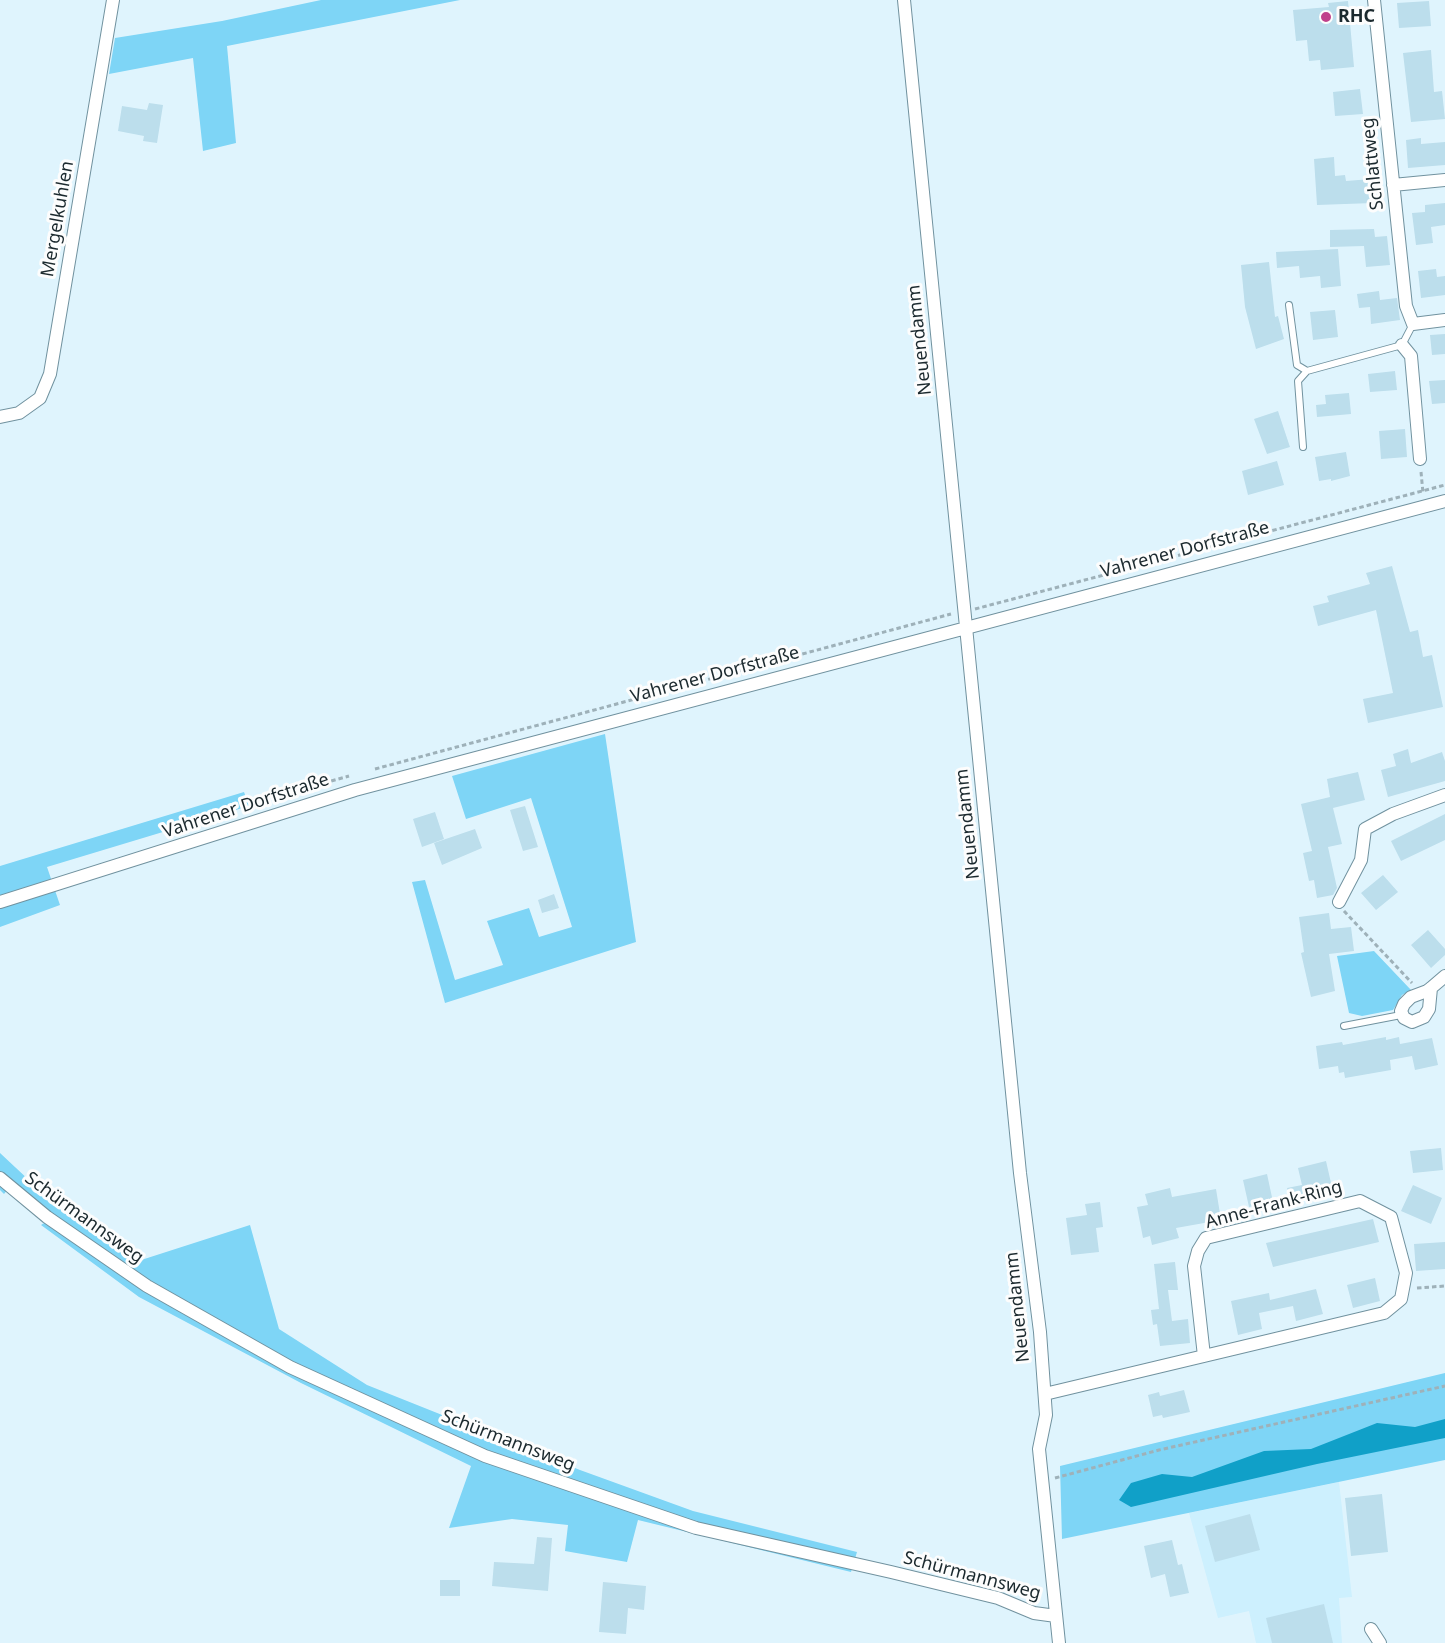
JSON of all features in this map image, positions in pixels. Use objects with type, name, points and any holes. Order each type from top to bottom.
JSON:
[{"type":"street","name":"Mergelkuhlen","points":[[0,417],[19,413],[40,398],[50,374],[113,0]]},
{"type":"street","name":"Neuendamm","points":[[904,0],[1020,1173],[1045,1393],[1046,1415],[1039,1449],[1059,1643]]},
{"type":"street","name":"Schlattweg","points":[[1374,0],[1406,306],[1413,324]]},
{"type":"street","points":[[1394,185],[1445,180]]},
{"type":"street","points":[[1413,324],[1445,320]]},
{"type":"street","points":[[1402,345],[1411,356],[1420,459]]},
{"type":"street","name":"Vahrener Dorfstraße","points":[[0,902],[355,790],[966,626],[1445,501]]},
{"type":"street","points":[[1339,902],[1361,860],[1365,829],[1393,814],[1445,795]]},
{"type":"street","points":[[1426,991],[1429,1009],[1424,1017],[1412,1022],[1401,1015],[1404,1004],[1411,997],[1426,991],[1445,976]]},
{"type":"street","name":"Schürmannsweg","points":[[0,1178],[48,1218],[147,1286],[290,1366],[485,1455],[696,1528],[998,1598],[1034,1613],[1056,1616]]},
{"type":"street","name":"Anne-Frank-Ring","points":[[1204,1356],[1194,1266],[1198,1251],[1206,1238],[1360,1201],[1391,1217],[1406,1273],[1403,1288]]},
{"type":"street","points":[[1045,1393],[1384,1313],[1401,1299],[1403,1288]]},
{"type":"street","points":[[1371,1629],[1380,1643]]},
{"type":"lane","points":[[1289,305],[1297,364],[1307,371]]},
{"type":"lane","points":[[1303,447],[1298,381],[1307,371],[1402,345],[1413,324]]},
{"type":"lane","points":[[1344,1026],[1401,1015]]},
{"type":"path","points":[[1420,459],[1425,506]]},
{"type":"path","points":[[965,612],[1445,485]]},
{"type":"path","points":[[1339,902],[1344,911],[1426,991]]},
{"type":"path","points":[[1403,1288],[1445,1286]]},
{"type":"path","points":[[1042,1480],[1083,1472],[1159,1450],[1445,1386]]},
{"type":"shaded area","points":[[321,0],[460,0],[227,46],[236,143],[203,151],[193,58],[109,74],[115,38],[222,21]]},
{"type":"shaded area","points":[[605,734],[636,942],[445,1003],[412,882],[425,880],[455,980],[503,965],[487,921],[529,908],[539,937],[572,927],[531,798],[466,819],[452,776]]},
{"type":"shaded area","points":[[244,792],[249,806],[47,867],[60,905],[0,927],[0,866]]},
{"type":"shaded area","points":[[1374,951],[1411,990],[1402,995],[1393,1010],[1362,1016],[1349,1013],[1337,956]]},
{"type":"shaded area","points":[[0,1153],[62,1211],[135,1262],[250,1225],[279,1329],[367,1385],[580,1470],[693,1511],[857,1552],[851,1572],[638,1520],[627,1562],[565,1551],[568,1525],[512,1519],[449,1528],[471,1466],[301,1383],[139,1297],[41,1225],[52,1218],[13,1183],[4,1194],[0,1190]]},
{"type":"shaded area","points":[[1445,1373],[1445,1460],[1062,1539],[1060,1466]]},
{"type":"shaded area","points":[[1445,1419],[1445,1438],[1317,1464],[1131,1507],[1119,1500],[1131,1483],[1162,1474],[1192,1477],[1264,1451],[1311,1449],[1377,1423],[1415,1427]]},
{"type":"shaded area","points":[[1339,1482],[1352,1597],[1339,1598],[1342,1643],[1256,1643],[1249,1611],[1218,1618],[1189,1513]]},
{"type":"building","points":[[1348,1],[1354,67],[1321,70],[1320,60],[1309,61],[1307,40],[1296,41],[1293,10],[1329,7],[1328,3]]},
{"type":"building","points":[[1429,1],[1431,26],[1399,28],[1397,3]]},
{"type":"building","points":[[1431,50],[1434,92],[1442,91],[1445,119],[1411,122],[1403,53]]},
{"type":"building","points":[[1360,89],[1363,114],[1335,116],[1333,92]]},
{"type":"building","points":[[149,103],[163,105],[157,143],[143,141],[144,136],[118,131],[122,106],[147,110]]},
{"type":"building","points":[[1421,138],[1421,144],[1445,142],[1445,165],[1408,168],[1406,140]]},
{"type":"building","points":[[1334,157],[1335,176],[1345,175],[1346,181],[1371,179],[1373,203],[1317,205],[1314,159]]},
{"type":"building","points":[[1445,203],[1445,225],[1431,227],[1433,243],[1416,245],[1412,213],[1425,212],[1425,205]]},
{"type":"building","points":[[1374,229],[1375,237],[1387,236],[1390,265],[1366,267],[1364,246],[1330,247],[1330,230]]},
{"type":"building","points":[[1338,249],[1341,286],[1321,288],[1320,276],[1300,278],[1299,266],[1277,268],[1276,252]]},
{"type":"building","points":[[1269,262],[1275,317],[1278,316],[1284,339],[1256,349],[1245,307],[1241,265]]},
{"type":"building","points":[[1436,269],[1437,277],[1445,276],[1445,295],[1421,298],[1418,271]]},
{"type":"building","points":[[1379,291],[1380,300],[1397,298],[1400,320],[1371,324],[1370,307],[1359,308],[1357,294]]},
{"type":"building","points":[[1335,310],[1338,337],[1313,340],[1310,312]]},
{"type":"building","points":[[1445,334],[1445,354],[1432,355],[1430,335]]},
{"type":"building","points":[[1395,371],[1397,390],[1370,392],[1368,374]]},
{"type":"building","points":[[1445,380],[1445,403],[1432,404],[1429,381]]},
{"type":"building","points":[[1349,393],[1351,414],[1317,417],[1316,405],[1326,404],[1325,395]]},
{"type":"building","points":[[1278,411],[1290,447],[1267,454],[1254,419]]},
{"type":"building","points":[[1405,429],[1407,457],[1381,459],[1379,431]]},
{"type":"building","points":[[1346,452],[1350,476],[1331,481],[1331,479],[1319,481],[1315,457]]},
{"type":"building","points":[[1277,461],[1284,485],[1248,495],[1242,471]]},
{"type":"building","points":[[1392,566],[1410,632],[1418,630],[1423,657],[1432,655],[1443,707],[1368,723],[1363,699],[1393,693],[1376,610],[1318,626],[1313,606],[1329,602],[1327,596],[1370,584],[1366,573]]},
{"type":"building","points":[[1408,749],[1411,763],[1442,752],[1445,761],[1445,781],[1388,797],[1381,770],[1396,766],[1393,754]]},
{"type":"building","points":[[1358,772],[1365,800],[1333,808],[1342,844],[1328,847],[1337,888],[1333,895],[1317,898],[1314,880],[1309,881],[1303,853],[1312,851],[1301,804],[1330,797],[1327,779]]},
{"type":"building","points":[[525,806],[538,847],[523,851],[510,810]]},
{"type":"building","points":[[435,812],[444,839],[422,847],[413,819]]},
{"type":"building","points":[[1445,814],[1445,840],[1401,861],[1391,841]]},
{"type":"building","points":[[475,829],[482,848],[442,865],[434,843]]},
{"type":"building","points":[[1383,875],[1398,892],[1376,910],[1361,893]]},
{"type":"building","points":[[554,894],[559,908],[542,913],[538,900]]},
{"type":"building","points":[[1329,913],[1331,929],[1351,927],[1354,951],[1329,954],[1335,991],[1311,997],[1301,953],[1304,952],[1299,917]]},
{"type":"building","points":[[1428,930],[1445,949],[1445,955],[1431,968],[1411,945]]},
{"type":"building","points":[[1386,1037],[1386,1040],[1399,1037],[1400,1044],[1432,1038],[1438,1065],[1415,1070],[1412,1056],[1390,1060],[1391,1070],[1345,1078],[1344,1072],[1339,1073],[1338,1066],[1319,1069],[1316,1046],[1342,1042],[1343,1045]]},
{"type":"building","points":[[1441,1148],[1443,1170],[1413,1173],[1410,1151]]},
{"type":"building","points":[[1326,1161],[1334,1196],[1306,1203],[1305,1198],[1290,1201],[1287,1188],[1302,1185],[1298,1168]]},
{"type":"building","points":[[1267,1174],[1273,1202],[1249,1207],[1243,1180]]},
{"type":"building","points":[[1413,1185],[1442,1198],[1431,1224],[1401,1211]]},
{"type":"building","points":[[1170,1188],[1172,1197],[1216,1189],[1221,1220],[1176,1228],[1179,1238],[1152,1245],[1150,1236],[1143,1238],[1137,1207],[1148,1205],[1145,1194]]},
{"type":"building","points":[[1100,1202],[1103,1227],[1096,1228],[1099,1252],[1071,1255],[1066,1218],[1087,1215],[1085,1204]]},
{"type":"building","points":[[1373,1219],[1379,1242],[1273,1267],[1266,1243]]},
{"type":"building","points":[[1445,1242],[1445,1269],[1416,1271],[1414,1244]]},
{"type":"building","points":[[1175,1262],[1178,1290],[1168,1290],[1172,1321],[1188,1319],[1190,1343],[1160,1346],[1157,1324],[1153,1325],[1151,1310],[1159,1309],[1154,1264]]},
{"type":"building","points":[[1375,1278],[1380,1301],[1353,1308],[1347,1285]]},
{"type":"building","points":[[1316,1289],[1323,1314],[1296,1321],[1293,1306],[1259,1313],[1262,1329],[1238,1335],[1231,1301],[1269,1293],[1270,1300]]},
{"type":"building","points":[[1184,1390],[1190,1412],[1163,1418],[1162,1415],[1153,1417],[1148,1395],[1159,1392],[1160,1396]]},
{"type":"building","points":[[1382,1494],[1388,1552],[1351,1556],[1345,1498]]},
{"type":"building","points":[[1250,1514],[1260,1550],[1215,1562],[1205,1526]]},
{"type":"building","points":[[537,1537],[552,1538],[548,1591],[492,1586],[494,1562],[534,1564]]},
{"type":"building","points":[[1172,1540],[1178,1565],[1182,1564],[1189,1593],[1170,1597],[1165,1574],[1151,1578],[1144,1546]]},
{"type":"building","points":[[440,1580],[460,1580],[460,1596],[440,1596]]},
{"type":"building","points":[[603,1582],[646,1586],[644,1610],[628,1608],[626,1634],[599,1632]]},
{"type":"building","points":[[1324,1604],[1333,1643],[1272,1643],[1266,1618]]},
{"type":"place","name":"RHC","points":[[1326,17]]}]
